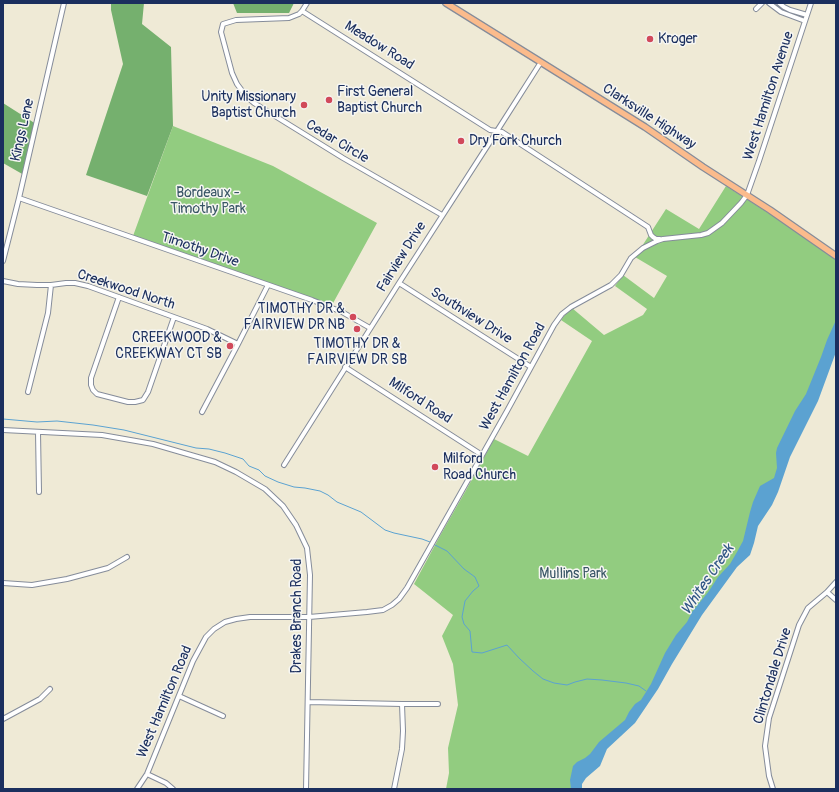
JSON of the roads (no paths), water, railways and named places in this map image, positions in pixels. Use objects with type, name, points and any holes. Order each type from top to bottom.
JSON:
[{"type":"main road","name":"Clarksville Highway","points":[[446,3],[642,125],[836,256]]},
{"type":"street","name":"Kings Lane","points":[[3,261],[64,3]]},
{"type":"street","points":[[302,11],[307,3]]},
{"type":"street","points":[[756,9],[762,3]]},
{"type":"street","points":[[769,3],[781,12],[805,21]]},
{"type":"street","points":[[778,3],[789,9],[807,15]]},
{"type":"street","name":"West Hamilton Avenue","points":[[747,195],[768,137],[811,3]]},
{"type":"street","points":[[787,15],[789,9]]},
{"type":"street","name":"Meadow Road","points":[[302,11],[490,130],[502,132],[648,227],[651,235],[656,239],[663,239]]},
{"type":"street","name":"Cedar Circle","points":[[302,11],[289,18],[236,20],[223,24],[221,32],[232,73],[237,84],[246,96],[254,103],[343,158],[442,215]]},
{"type":"street","name":"Fairview Drive","points":[[284,465],[345,367],[541,62]]},
{"type":"street","name":"West Hamilton Road","points":[[137,789],[147,774],[193,661],[206,637],[214,629],[225,622],[236,618],[309,617],[368,612],[383,610],[396,602],[404,592],[554,325],[562,314],[571,307],[611,285],[620,275],[631,258],[643,248],[663,239],[708,233],[722,223],[747,195]]},
{"type":"street","name":"Timothy Drive","points":[[19,198],[312,300],[342,312],[370,328]]},
{"type":"street","name":"Creekwood North","points":[[3,280],[18,284],[37,286],[66,283],[75,283],[88,286],[207,329],[238,344]]},
{"type":"street","name":"Southview Drive","points":[[399,283],[531,367]]},
{"type":"street","points":[[28,392],[48,313],[51,285]]},
{"type":"street","points":[[202,412],[268,285]]},
{"type":"street","points":[[119,297],[91,378],[91,385],[97,394],[128,402],[142,400],[148,392],[174,317]]},
{"type":"street","name":"Milford Road","points":[[345,367],[482,455]]},
{"type":"street","name":"Drakes Branch Road","points":[[3,430],[102,435],[153,444],[215,462],[236,472],[265,489],[283,506],[296,525],[307,548],[310,576],[306,789]]},
{"type":"street","points":[[38,432],[39,492]]},
{"type":"street","points":[[3,583],[32,585],[67,579],[108,568],[127,557]]},
{"type":"street","name":"Clintondale Drive","points":[[773,789],[769,776],[765,746],[769,718],[800,625],[808,608],[827,592],[836,582]]},
{"type":"street","points":[[827,592],[836,600]]},
{"type":"street","points":[[3,719],[40,699],[50,688]]},
{"type":"street","points":[[179,696],[223,716]]},
{"type":"street","points":[[308,702],[438,704]]},
{"type":"street","points":[[394,789],[402,749],[402,704]]},
{"type":"street","points":[[147,774],[166,783],[173,789]]},
{"type":"water","points":[[836,320],[836,352],[818,401],[790,457],[778,492],[772,505],[758,526],[750,555],[737,567],[702,615],[658,689],[635,723],[607,749],[600,766],[586,778],[582,784],[582,789],[571,789],[570,780],[573,766],[590,754],[599,742],[625,720],[635,704],[641,700],[651,684],[665,653],[676,635],[687,622],[692,612],[718,577],[730,564],[737,552],[743,541],[753,502],[760,486],[774,478],[777,468],[777,448],[795,411],[806,394]]},
{"type":"waterway","points":[[3,419],[37,422],[57,421],[93,425],[124,430],[196,448],[209,449],[225,453],[243,459],[249,466],[259,470],[265,476],[278,482],[294,487],[320,491],[337,502],[361,512],[385,530],[430,542]]},
{"type":"waterway","points":[[433,544],[447,551],[464,569],[475,577],[479,586],[465,601],[462,617],[464,624],[470,631],[472,652],[482,653],[507,645],[533,671],[543,679],[554,683],[567,685],[587,679],[602,680],[639,686],[646,691]]},
{"type":"place","name":"Kroger","points":[[650,39]]},
{"type":"place","name":"First General Baptist Church","points":[[329,100]]},
{"type":"place","name":"Unity Missionary Baptist Church","points":[[304,105]]},
{"type":"place","name":"Dry Fork Church","points":[[461,141]]},
{"type":"place","name":"TIMOTHY DR & FAIRVIEW DR NB","points":[[353,317]]},
{"type":"place","name":"TIMOTHY DR & FAIRVIEW DR SB","points":[[357,329]]},
{"type":"place","name":"CREEKWOOD & CREEKWAY CT SB","points":[[230,346]]},
{"type":"place","name":"Milford Road Church","points":[[435,467]]},
{"type":"park label","name":"Bordeaux - Timothy Park","points":[[208,202]]},
{"type":"park label","name":"Mullins Park","points":[[573,574]]},
{"type":"water label","name":"Whites Creek","points":[[708,580]]}]
